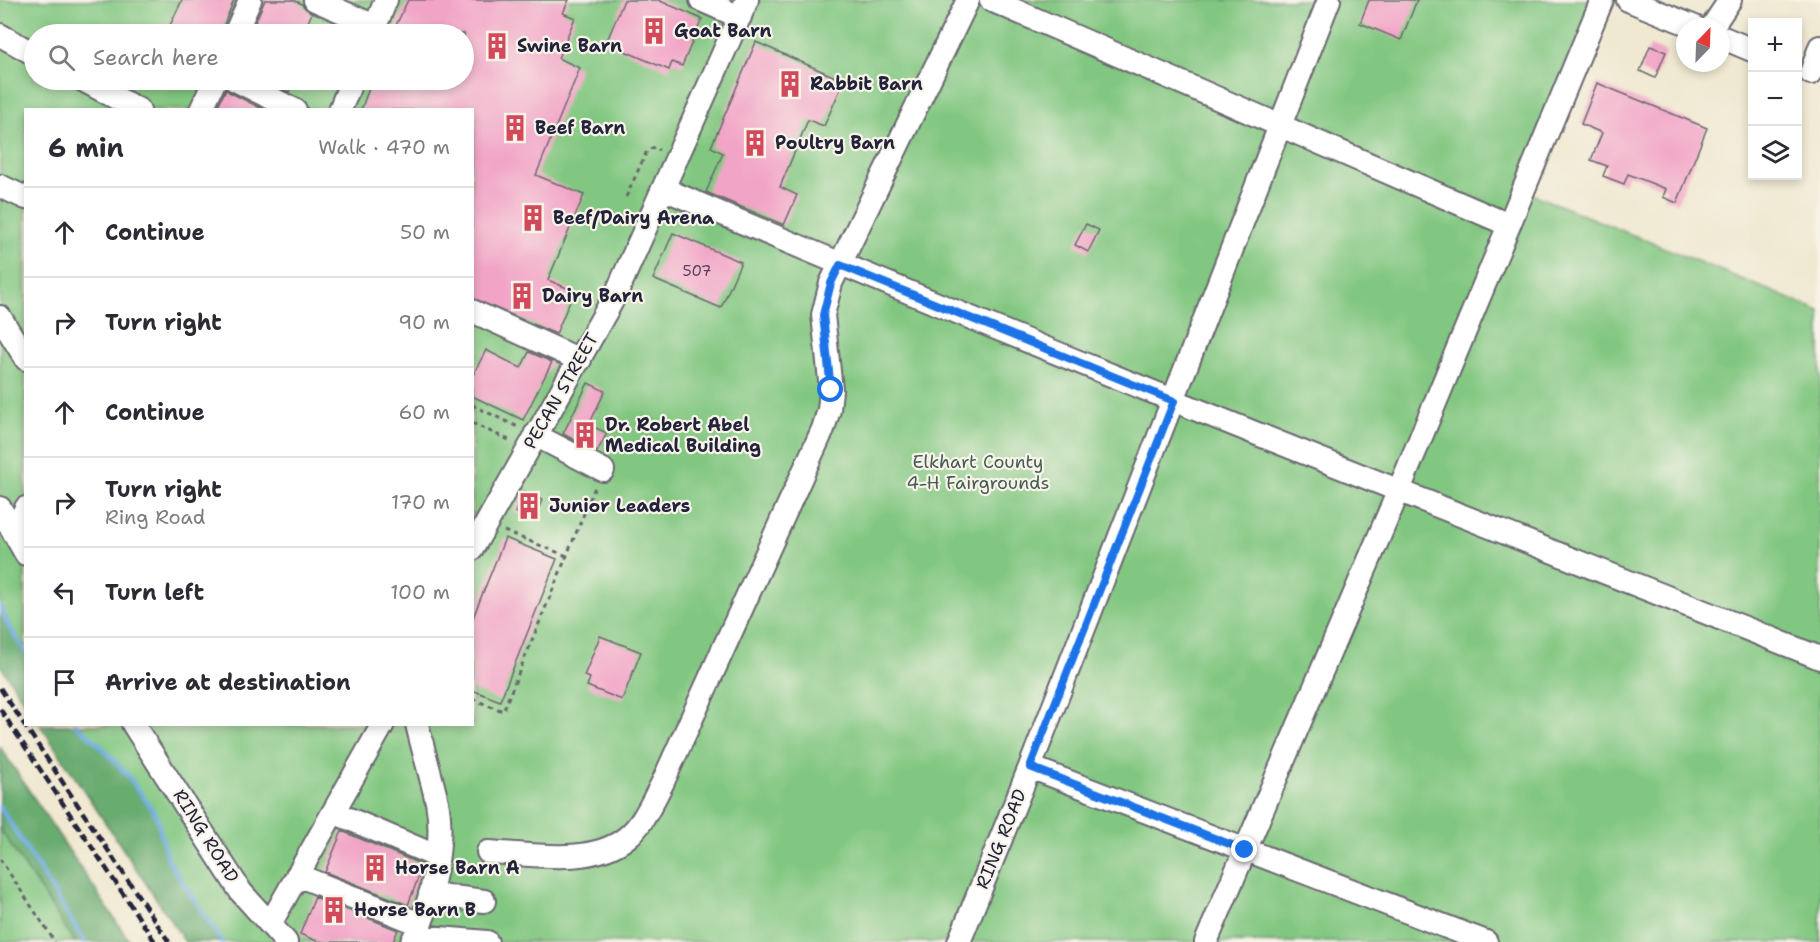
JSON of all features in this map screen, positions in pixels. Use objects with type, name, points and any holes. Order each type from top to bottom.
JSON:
[{"type":"street","points":[[239,24],[250,0]]},
{"type":"street","points":[[315,0],[361,24]]},
{"type":"street","points":[[376,24],[386,0]]},
{"type":"street","points":[[700,0],[743,8]]},
{"type":"street","points":[[488,852],[585,855],[608,850],[628,837],[649,809],[823,429],[829,410],[831,390],[823,315],[831,283],[968,0]]},
{"type":"street","points":[[991,0],[1509,225]]},
{"type":"street","name":"RING ROAD","points":[[958,942],[1030,767],[1329,0]]},
{"type":"street","points":[[1206,942],[1399,490],[1602,0]]},
{"type":"street","points":[[1628,0],[1676,19]]},
{"type":"street","points":[[1718,18],[1730,0]]},
{"type":"street","name":"PECAN STREET","points":[[474,546],[617,292],[743,8]]},
{"type":"street","points":[[0,35],[24,48]]},
{"type":"street","points":[[1730,41],[1748,48]]},
{"type":"street","points":[[1809,73],[1820,47]]},
{"type":"street","points":[[102,90],[135,108]]},
{"type":"street","points":[[202,108],[210,90]]},
{"type":"street","points":[[255,90],[291,108]]},
{"type":"street","points":[[341,108],[348,90]]},
{"type":"street","points":[[0,186],[24,197]]},
{"type":"street","points":[[663,189],[840,265],[1174,401],[1820,658]]},
{"type":"street","points":[[474,312],[580,360]]},
{"type":"street","points":[[0,317],[24,356]]},
{"type":"street","points":[[536,435],[600,475]]},
{"type":"street","points":[[0,508],[24,550]]},
{"type":"street","points":[[14,533],[24,512]]},
{"type":"street","name":"RING ROAD","points":[[134,726],[241,892],[286,942]]},
{"type":"street","points":[[270,924],[382,726]]},
{"type":"street","points":[[416,934],[430,894],[439,837],[436,801],[417,726]]},
{"type":"street","points":[[1030,767],[1486,942]]},
{"type":"street","points":[[333,812],[436,856]]},
{"type":"street","points":[[297,875],[416,934],[487,942]]},
{"type":"street","points":[[430,894],[484,901]]},
{"type":"path","points":[[626,197],[650,148],[654,147],[677,158]]},
{"type":"path","points":[[474,406],[536,435]]},
{"type":"path","points":[[474,700],[503,711],[600,475]]},
{"type":"path","points":[[487,523],[567,556]]},
{"type":"path","points":[[0,859],[55,942]]},
{"type":"green space","name":"Elkhart County 4-H Fairgrounds","points":[[0,0],[1599,0],[1522,190],[1820,311],[1820,942],[222,942],[168,860],[156,815],[128,776],[98,744],[76,726],[474,726],[474,108],[24,108],[24,651],[9,627],[0,606]]},
{"type":"green space","points":[[0,606],[9,627],[24,651],[24,701],[0,665]]},
{"type":"green space","points":[[41,726],[76,726],[98,743],[128,776],[156,815],[168,860],[222,942],[185,942]]},
{"type":"green space","points":[[0,747],[130,942],[75,942],[0,829]]},
{"type":"green space","points":[[0,829],[75,942],[0,942]]},
{"type":"building","points":[[182,0],[234,0],[224,24],[171,24]]},
{"type":"building","points":[[265,0],[294,0],[312,13],[307,24],[254,24]]},
{"type":"building","points":[[408,0],[569,0],[563,13],[575,18],[558,58],[580,68],[536,175],[584,195],[548,280],[574,291],[556,334],[474,299],[474,108],[362,108],[368,90],[474,90],[474,24],[397,24]]},
{"type":"building","name":"Goat Barn","points":[[624,0],[658,0],[702,19],[682,66],[672,62],[669,70],[606,43]]},
{"type":"building","points":[[1369,0],[1417,0],[1401,40],[1360,23]]},
{"type":"building","points":[[756,42],[844,81],[824,126],[808,120],[780,187],[797,195],[784,225],[706,192],[723,153],[711,147]]},
{"type":"building","points":[[1650,46],[1666,52],[1655,78],[1640,71]]},
{"type":"building","points":[[1597,83],[1707,128],[1677,203],[1663,197],[1666,189],[1628,174],[1624,184],[1603,176],[1607,166],[1591,160],[1602,133],[1581,124]]},
{"type":"building","points":[[227,90],[260,108],[217,108]]},
{"type":"building","points":[[1086,224],[1099,230],[1088,252],[1075,245]]},
{"type":"building","points":[[673,233],[741,262],[721,308],[653,279]]},
{"type":"building","points":[[486,350],[521,368],[529,352],[552,362],[523,420],[474,397],[474,373]]},
{"type":"building","points":[[588,383],[605,391],[589,425],[607,433],[597,452],[563,434]]},
{"type":"building","name":"Junior Leaders","points":[[524,492],[542,500],[534,520],[515,512]]},
{"type":"building","points":[[505,538],[557,559],[500,701],[474,691],[474,615]]},
{"type":"building","points":[[600,636],[641,652],[622,700],[587,686],[590,678],[584,676]]},
{"type":"building","name":"Horse Barn A","points":[[342,831],[423,865],[408,905],[325,872]]},
{"type":"building","name":"Horse Barn B","points":[[315,897],[398,930],[393,942],[319,942],[300,934]]},
{"type":"waterway","points":[[0,606],[9,627],[24,650]]},
{"type":"waterway","points":[[77,726],[98,743],[128,776],[156,815],[168,860],[222,942]]},
{"type":"waterway","points":[[0,807],[85,942]]},
{"type":"railway","points":[[0,688],[24,724]]},
{"type":"railway","points":[[0,709],[155,942]]},
{"type":"railway","points":[[25,726],[169,942]]},
{"type":"place","name":"Goat Barn","points":[[654,31]]},
{"type":"place","name":"Swine Barn","points":[[497,46]]},
{"type":"place","name":"Rabbit Barn","points":[[790,84]]},
{"type":"place","name":"Beef Barn","points":[[515,128]]},
{"type":"place","name":"Poultry Barn","points":[[755,143]]},
{"type":"place","name":"Beef/Dairy Arena","points":[[533,218]]},
{"type":"place","name":"Dairy Barn","points":[[522,296]]},
{"type":"place","name":"Dr. Robert Abel Medical Building","points":[[585,435]]},
{"type":"place","name":"Junior Leaders","points":[[529,506]]},
{"type":"place","name":"Horse Barn A","points":[[375,868]]},
{"type":"place","name":"Horse Barn B","points":[[334,910]]},
{"type":"route","points":[[831,390],[823,315],[831,283],[840,265],[1174,401],[1030,767],[1245,850]]}]
